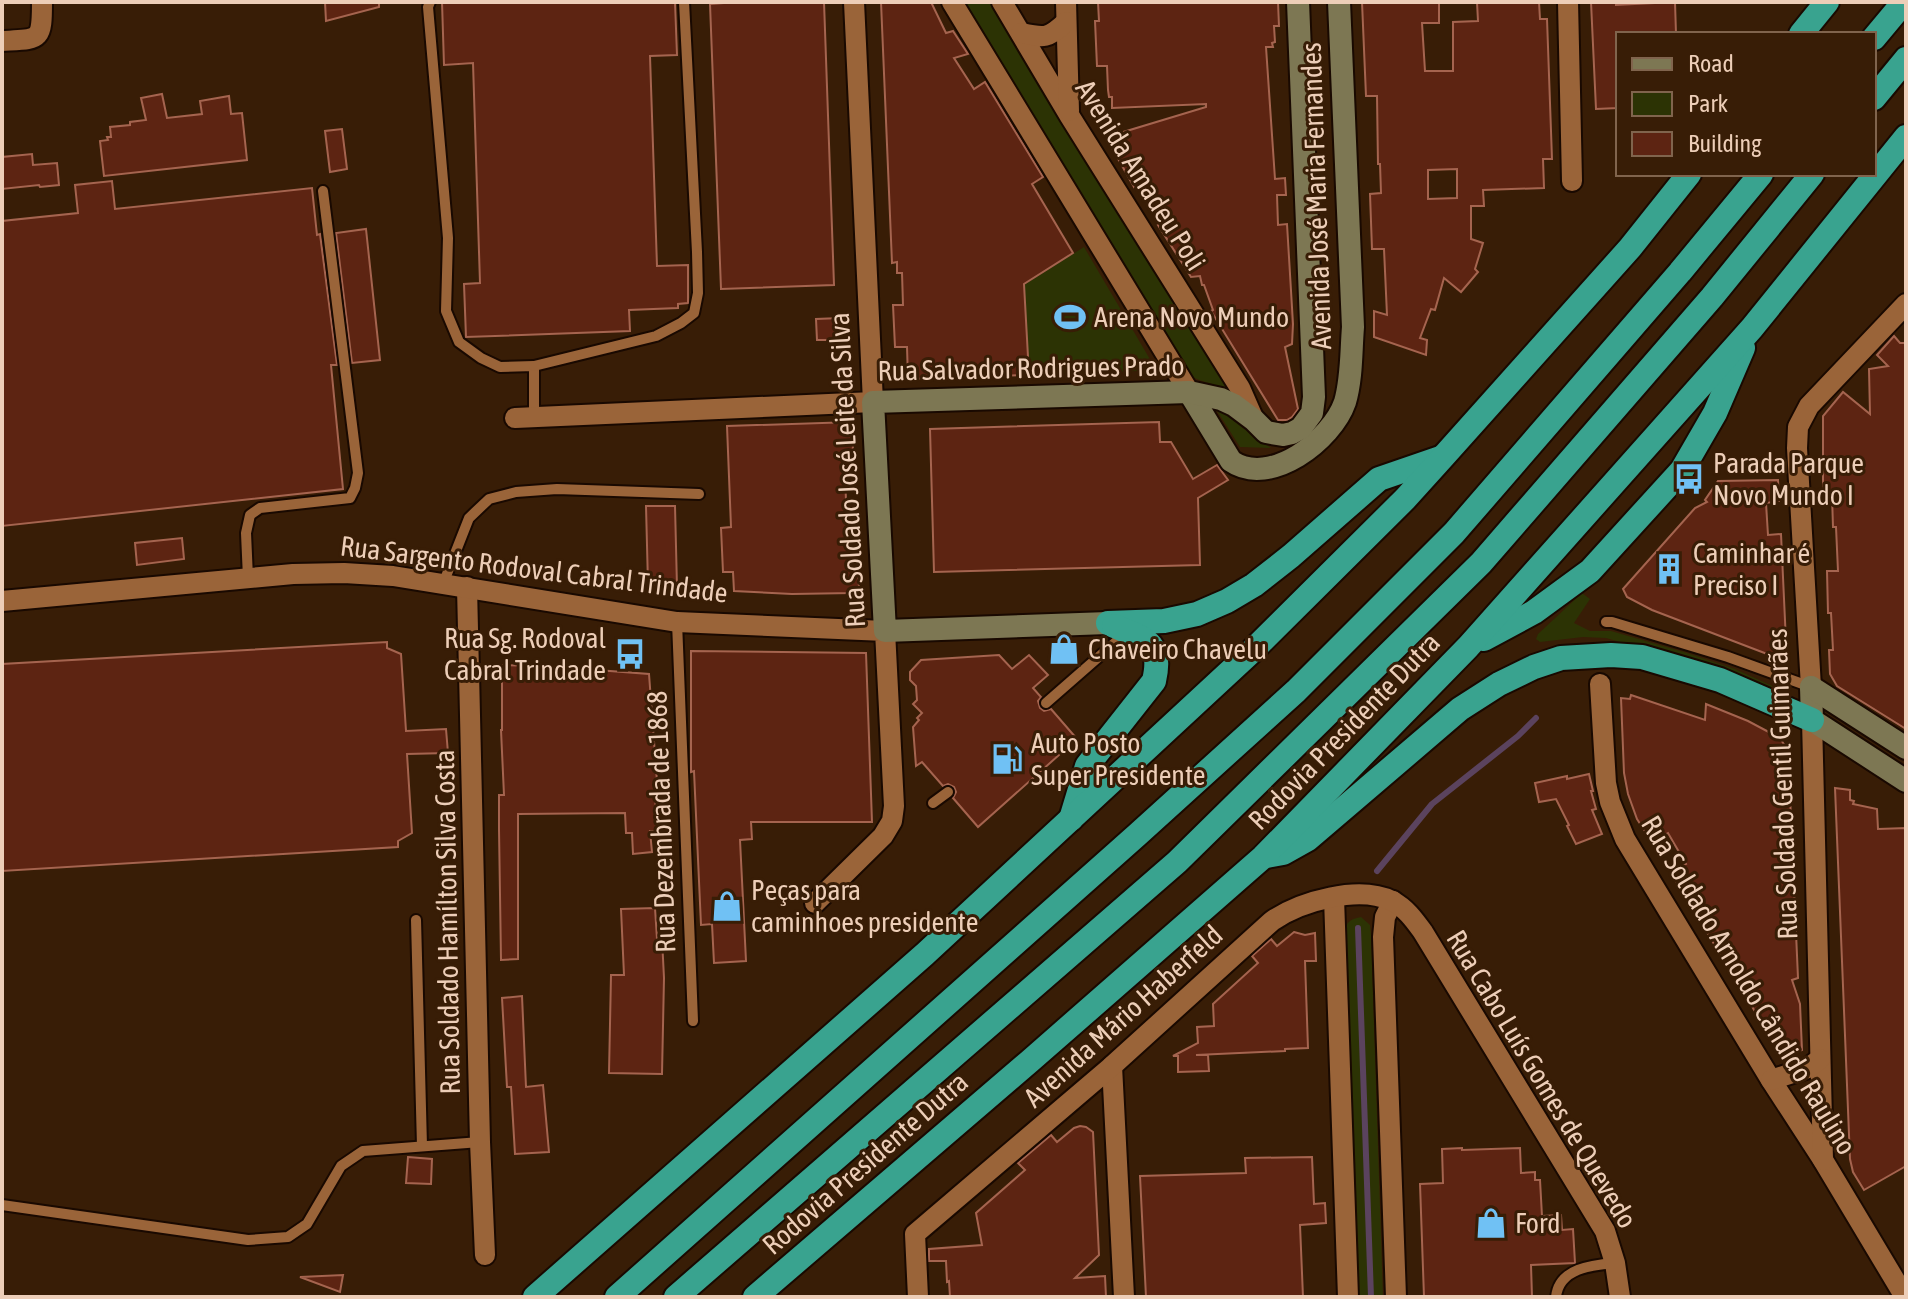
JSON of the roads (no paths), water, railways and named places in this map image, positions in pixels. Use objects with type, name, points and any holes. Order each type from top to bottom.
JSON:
[{"type":"highway","points":[[1803,32],[1827,2]]},
{"type":"highway","points":[[1876,36],[1904,2]]},
{"type":"highway","points":[[1876,96],[1906,59]]},
{"type":"highway","name":"Rodovia Presidente Dutra","points":[[1876,174],[1906,137]]},
{"type":"highway","points":[[535,1297],[925,954],[1251,652],[1405,499],[1630,248],[1687,176]]},
{"type":"highway","points":[[617,1297],[1296,691],[1454,533],[1759,176]]},
{"type":"highway","name":"Rodovia Presidente Dutra","points":[[676,1297],[1177,862],[1470,574],[1712,297],[1810,176]]},
{"type":"highway","name":"Rodovia Presidente Dutra","points":[[755,1297],[1263,857],[1468,647],[1752,328],[1875,176]]},
{"type":"highway","points":[[1468,647],[1534,612],[1590,571],[1682,470],[1715,413],[1752,328]]},
{"type":"highway","points":[[1117,627],[1197,614],[1227,601],[1254,585],[1291,556],[1379,479],[1443,457]]},
{"type":"highway","points":[[1070,820],[1087,766],[1154,681],[1158,664],[1154,650],[1143,638],[1117,627]]},
{"type":"highway","points":[[1263,857],[1283,853],[1308,839],[1460,709],[1511,678],[1561,658],[1642,657],[1720,680],[1812,720]]},
{"type":"main road","name":"Avenida José Maria Fernandes","points":[[1254,420],[1266,432],[1292,433],[1301,428],[1312,413],[1314,397],[1298,2]]},
{"type":"main road","name":"Avenida José Maria Fernandes","points":[[1189,392],[1231,461],[1250,470],[1266,470],[1289,461],[1316,443],[1343,406],[1353,327],[1339,2]]},
{"type":"main road","points":[[1313,359],[1351,358]]},
{"type":"main road","name":"Rua Salvador Rodrigues Prado","points":[[873,402],[1189,392],[1221,399],[1254,420]]},
{"type":"main road","name":"Rua Soldado José Leite da Silva","points":[[873,402],[885,631]]},
{"type":"main road","name":"Rua Sargento Rodoval Cabral Trindade","points":[[885,631],[1117,627]]},
{"type":"main road","points":[[1811,687],[1906,748]]},
{"type":"main road","name":"Rua Soldado Gentil Guimarães","points":[[1811,687],[1812,720]]},
{"type":"main road","points":[[1812,720],[1906,781]]},
{"type":"street","points":[[2,41],[37,36],[42,26],[42,2]]},
{"type":"street","name":"Rua Soldado José Leite da Silva","points":[[854,2],[873,402]]},
{"type":"street","points":[[952,2],[1189,392]]},
{"type":"street","name":"Avenida Amadeu Poli","points":[[1002,2],[1240,388],[1254,420]]},
{"type":"street","points":[[1568,2],[1572,181]]},
{"type":"street","points":[[1021,33],[1047,37],[1066,12]]},
{"type":"street","points":[[1066,12],[1069,115]]},
{"type":"street","name":"Rua Soldado Gentil Guimarães","points":[[1811,687],[1798,427],[1809,406],[1906,304]]},
{"type":"street","name":"Rua Salvador Rodrigues Prado","points":[[524,417],[873,402]]},
{"type":"street","name":"Rua Sargento Rodoval Cabral Trindade","points":[[2,601],[293,574],[344,573],[393,576],[677,622],[885,631]]},
{"type":"street","name":"Rua Soldado Hamílton Silva Costa","points":[[467,587],[485,1255]]},
{"type":"street","name":"Rua Soldado José Leite da Silva","points":[[815,903],[883,836],[892,821],[894,806],[885,631]]},
{"type":"street","name":"Rua Soldado Arnoldo Cândido Raulino","points":[[1600,684],[1606,783],[1625,839],[1905,1297]]},
{"type":"street","name":"Rua Soldado Gentil Guimarães","points":[[1812,720],[1823,1160]]},
{"type":"street","name":"Avenida Mário Haberfeld","points":[[918,1297],[915,1234],[1112,1066],[1272,921],[1300,906],[1352,895],[1371,894],[1393,901]]},
{"type":"street","points":[[1334,898],[1348,1297]]},
{"type":"street","points":[[1393,901],[1385,917],[1383,937],[1396,1297]]},
{"type":"street","name":"Rua Cabo Luís Gomes de Quevedo","points":[[1393,901],[1423,932],[1591,1206],[1605,1231],[1615,1263],[1620,1297]]},
{"type":"street","points":[[1771,1080],[1808,1068],[1820,1059]]},
{"type":"street","points":[[1112,1066],[1124,1297]]},
{"type":"lane","points":[[430,2],[448,238],[446,311],[459,342],[500,367],[534,366],[656,336],[694,313],[698,293],[697,252],[684,2]]},
{"type":"lane","points":[[248,578],[246,533],[250,515],[260,508],[350,498],[358,473],[323,191]]},
{"type":"lane","points":[[524,417],[534,366]]},
{"type":"lane","points":[[443,584],[469,518],[489,499],[516,492],[557,489],[699,494]]},
{"type":"lane","name":"Rua Dezembrada de 1868","points":[[677,622],[693,1021]]},
{"type":"lane","points":[[1606,622],[1728,657],[1811,687]]},
{"type":"lane","points":[[1046,703],[1117,627]]},
{"type":"lane","points":[[933,803],[948,792]]},
{"type":"lane","points":[[416,920],[422,1146]]},
{"type":"lane","points":[[2,1205],[248,1240],[288,1237],[307,1224],[341,1166],[363,1151],[480,1142]]},
{"type":"lane","points":[[1556,1297],[1561,1281],[1571,1273],[1591,1265],[1615,1263]]},
{"type":"waterway","points":[[1377,871],[1432,804],[1518,736],[1536,718]]},
{"type":"waterway","points":[[1358,928],[1371,1297]]},
{"type":"place","name":"Arena Novo Mundo","points":[[1070,317]]},
{"type":"place","name":"Parada Parque Novo Mundo I","points":[[1689,479]]},
{"type":"place","name":"Caminhar é Preciso I","points":[[1669,569]]},
{"type":"place","name":"Chaveiro Chavelu","points":[[1064,649]]},
{"type":"place","name":"Rua Sg. Rodoval Cabral Trindade","points":[[630,654]]},
{"type":"place","name":"Auto Posto Super Presidente","points":[[1007,759]]},
{"type":"place","name":"Peças para caminhoes presidente","points":[[727,906]]},
{"type":"place","name":"Ford","points":[[1491,1223]]}]
